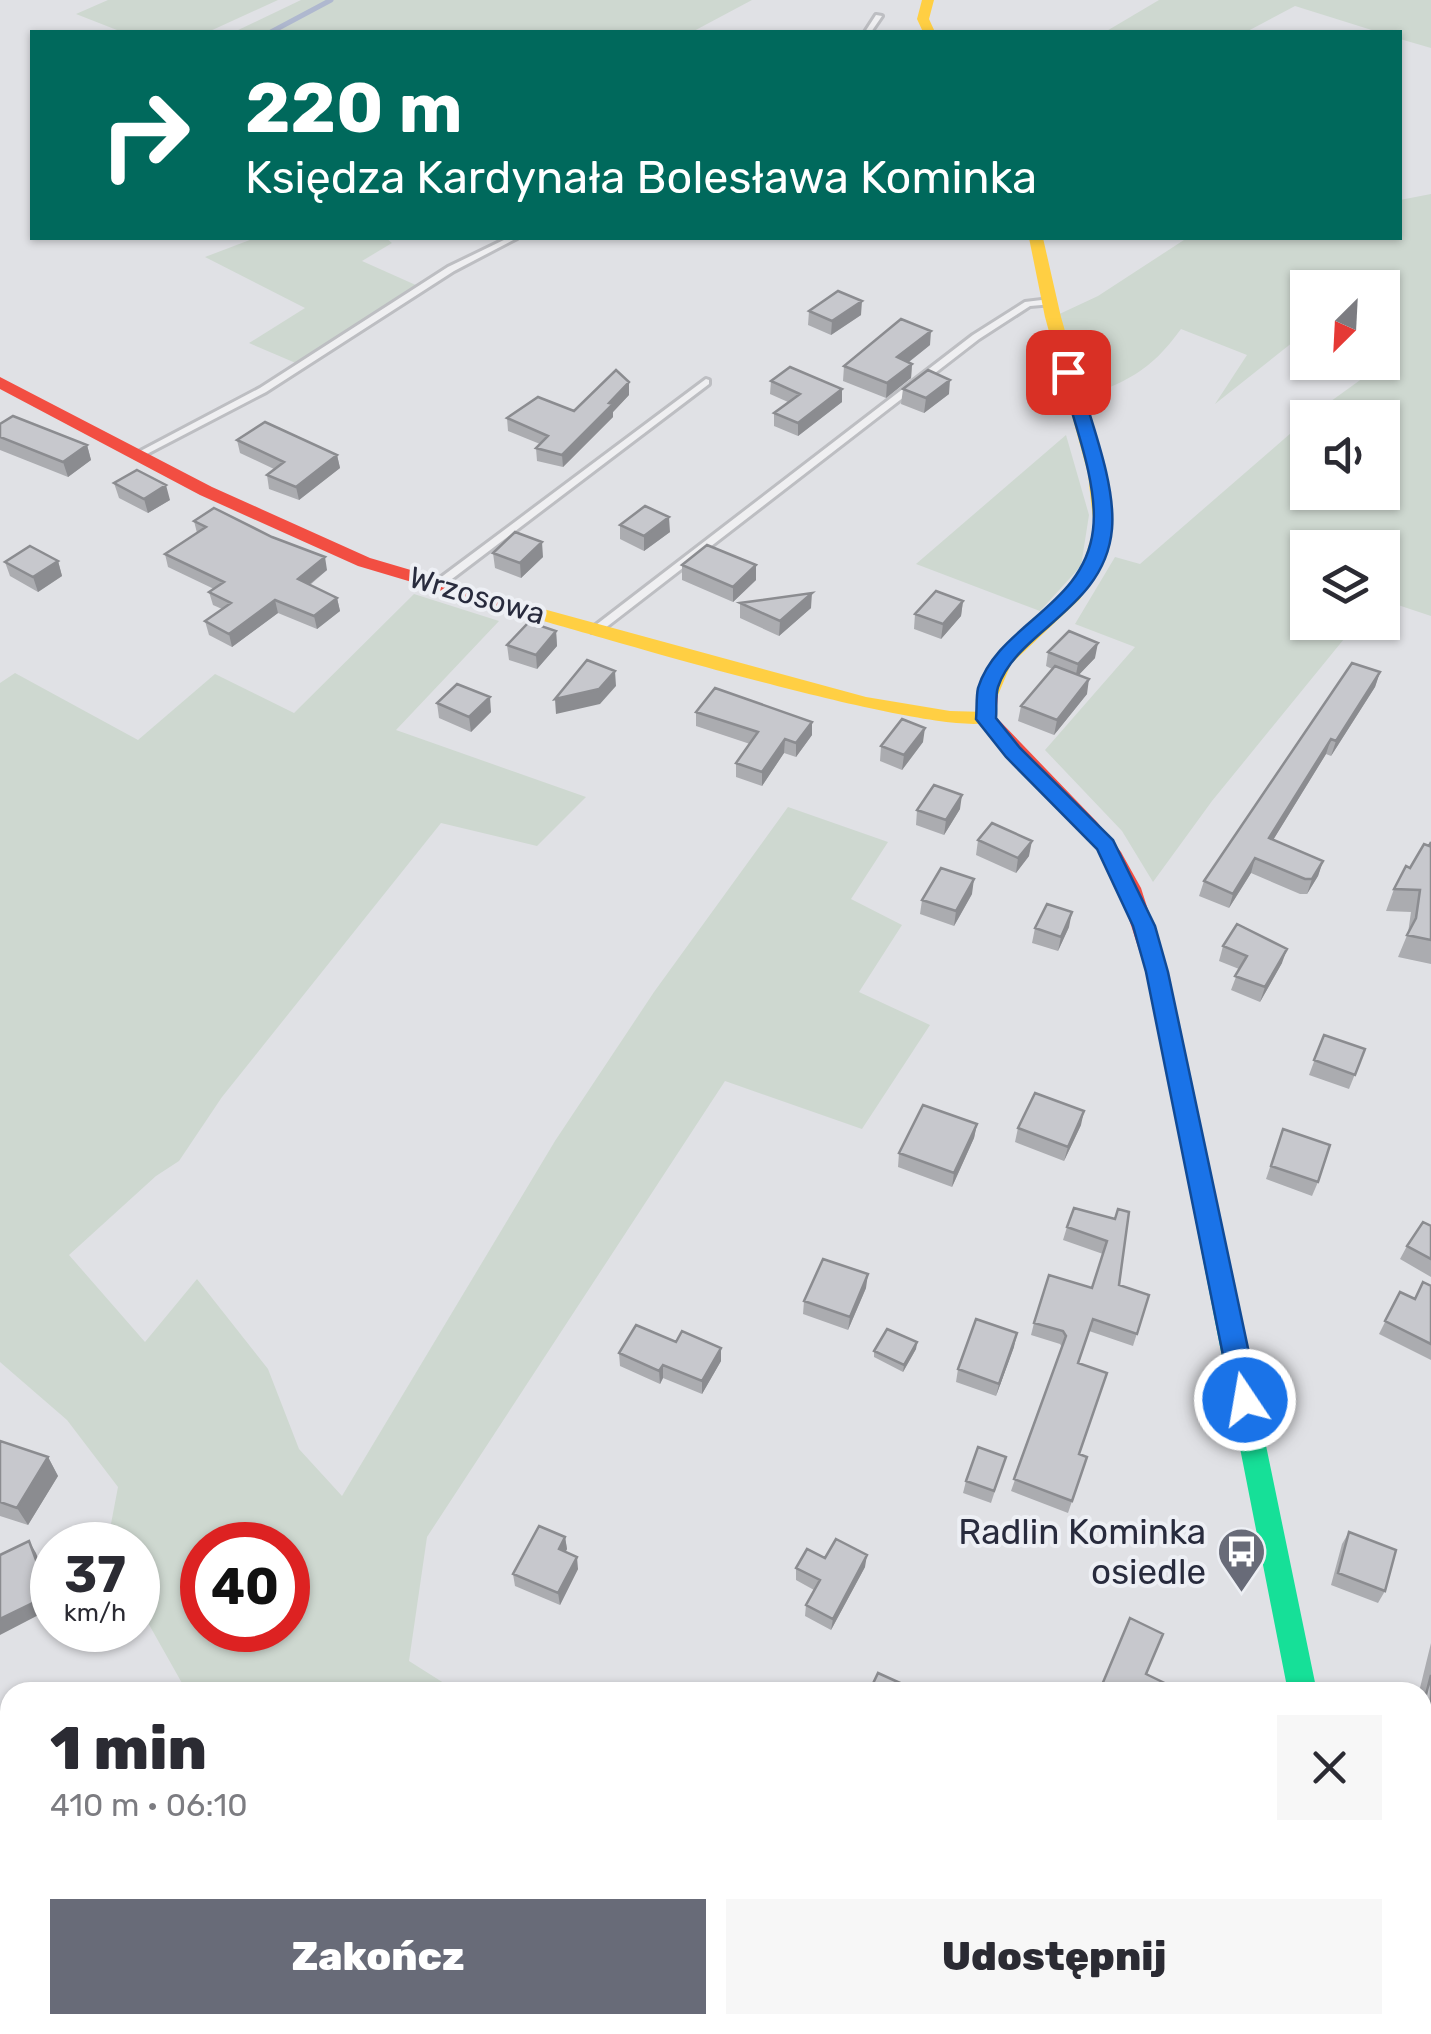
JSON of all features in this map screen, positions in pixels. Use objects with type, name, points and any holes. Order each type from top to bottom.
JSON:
[{"type":"street","points":[[928,0],[923,20],[928,30]]},
{"type":"street","points":[[1036,240],[1096,474],[1103,528],[1092,564],[1074,594],[1002,661],[988,688],[986,719],[1013,752],[1106,845],[1144,926],[1157,972],[1301,1682]]},
{"type":"street","name":"Wrzosowa","points":[[0,382],[206,491],[364,562],[436,586],[866,703],[950,718],[986,719]]},
{"type":"lane","points":[[869,30],[878,16]]},
{"type":"lane","points":[[138,455],[263,390],[450,268],[508,240]]},
{"type":"lane","points":[[596,630],[976,336],[1028,304],[1050,302]]},
{"type":"lane","points":[[436,586],[706,382]]},
{"type":"shaded area","points":[[108,0],[278,0],[212,30],[117,30],[76,14]]},
{"type":"shaded area","points":[[301,0],[752,0],[696,30],[238,30]]},
{"type":"shaded area","points":[[1159,0],[1431,0],[1431,48],[1402,40],[1402,30],[1372,30],[1295,6],[1250,30],[1108,30]]},
{"type":"shaded area","points":[[1431,194],[1431,616],[1400,606],[1400,530],[1290,530],[1290,640],[1343,640],[1212,801],[1153,882],[1122,831],[1045,750],[1135,647],[1075,624],[1115,557],[1140,564],[1290,434],[1290,510],[1400,510],[1400,400],[1333,400],[1360,380],[1400,380],[1400,270],[1290,270],[1290,344],[1215,404],[1247,355],[1181,329],[1147,366],[1109,388],[1076,400],[1053,317],[1098,296],[1184,240],[1402,240],[1402,200]]},
{"type":"shaded area","points":[[250,240],[388,240],[392,243],[362,261],[418,286],[298,364],[249,343],[305,308],[205,257]]},
{"type":"shaded area","points":[[1066,435],[1089,515],[1081,566],[1040,611],[916,564]]},
{"type":"shaded area","points":[[414,594],[499,621],[396,730],[586,797],[537,846],[441,823],[222,1097],[179,1161],[156,1176],[69,1255],[145,1342],[197,1279],[268,1369],[299,1449],[342,1496],[555,1141],[654,992],[788,807],[888,842],[851,899],[902,925],[859,992],[930,1025],[862,1129],[725,1081],[427,1537],[409,1661],[442,1682],[181,1682],[160,1644],[160,1522],[111,1522],[118,1487],[67,1420],[0,1362],[0,683],[15,673],[138,740],[215,674],[294,713]]},
{"type":"building","points":[[838,291],[862,301],[832,321],[809,311]]},
{"type":"building","points":[[901,319],[931,331],[897,357],[912,364],[887,383],[844,366]]},
{"type":"building","points":[[790,367],[842,389],[798,423],[774,413],[800,394],[771,381]]},
{"type":"building","points":[[616,370],[629,382],[609,403],[613,404],[562,455],[536,448],[548,436],[507,418],[538,397],[574,411]]},
{"type":"building","points":[[928,370],[950,380],[926,398],[903,389]]},
{"type":"building","points":[[13,416],[87,445],[63,462],[0,437],[0,424]]},
{"type":"building","points":[[265,422],[337,455],[296,487],[267,475],[284,462],[237,440]]},
{"type":"building","points":[[137,470],[166,485],[144,499],[114,483]]},
{"type":"building","points":[[645,506],[669,517],[644,536],[620,525]]},
{"type":"building","points":[[214,508],[272,537],[325,557],[298,579],[337,598],[314,616],[275,600],[229,634],[205,621],[231,603],[209,592],[224,582],[165,554],[206,527],[194,521]]},
{"type":"building","points":[[515,532],[542,542],[520,563],[493,553]]},
{"type":"building","points":[[707,545],[756,565],[733,587],[682,565]]},
{"type":"building","points":[[30,546],[58,561],[33,577],[5,562]]},
{"type":"building","points":[[936,591],[963,601],[943,624],[915,614]]},
{"type":"building","points":[[812,593],[780,621],[740,603]]},
{"type":"building","points":[[529,622],[556,631],[536,655],[507,645]]},
{"type":"building","points":[[1069,631],[1098,643],[1078,664],[1048,652]]},
{"type":"building","points":[[587,660],[615,671],[599,689],[555,699]]},
{"type":"building","points":[[1352,663],[1380,672],[1336,741],[1331,739],[1269,838],[1323,861],[1312,879],[1255,858],[1233,894],[1204,881]]},
{"type":"building","points":[[1055,666],[1089,679],[1057,720],[1021,706]]},
{"type":"building","points":[[457,684],[490,697],[469,717],[437,703]]},
{"type":"building","points":[[715,688],[812,722],[796,743],[785,739],[762,772],[736,763],[758,732],[696,712]]},
{"type":"building","points":[[902,719],[925,728],[904,755],[881,746]]},
{"type":"building","points":[[934,785],[962,795],[946,820],[917,810]]},
{"type":"building","points":[[992,823],[1032,841],[1018,858],[978,840]]},
{"type":"building","points":[[1431,842],[1431,940],[1407,935],[1416,918],[1420,890],[1394,889],[1406,866],[1410,868],[1424,844],[1429,846]]},
{"type":"building","points":[[941,868],[974,879],[956,911],[922,900]]},
{"type":"building","points":[[1047,904],[1072,912],[1061,937],[1035,928]]},
{"type":"building","points":[[1237,924],[1287,949],[1265,987],[1235,976],[1247,956],[1223,946]]},
{"type":"building","points":[[1324,1035],[1365,1049],[1355,1075],[1314,1060]]},
{"type":"building","points":[[1035,1093],[1084,1111],[1068,1147],[1018,1128]]},
{"type":"building","points":[[923,1105],[977,1124],[954,1173],[899,1153]]},
{"type":"building","points":[[1283,1129],[1330,1145],[1318,1182],[1271,1166]]},
{"type":"building","points":[[1074,1208],[1115,1219],[1118,1209],[1129,1212],[1119,1285],[1149,1295],[1137,1334],[1093,1319],[1078,1363],[1107,1373],[1079,1454],[1087,1457],[1072,1501],[1014,1479],[1066,1336],[1063,1331],[1034,1323],[1049,1275],[1092,1288],[1107,1241],[1067,1227]]},
{"type":"building","points":[[1423,1222],[1431,1226],[1431,1259],[1407,1246]]},
{"type":"building","points":[[823,1259],[868,1274],[850,1317],[804,1301]]},
{"type":"building","points":[[1423,1282],[1431,1286],[1431,1344],[1385,1321],[1400,1292],[1415,1299]]},
{"type":"building","points":[[976,1319],[1017,1333],[999,1384],[958,1369]]},
{"type":"building","points":[[636,1325],[676,1342],[682,1331],[721,1348],[702,1381],[663,1365],[659,1371],[619,1353]]},
{"type":"building","points":[[887,1329],[917,1342],[904,1365],[874,1351]]},
{"type":"building","points":[[0,1441],[48,1457],[17,1508],[0,1502]]},
{"type":"building","points":[[978,1447],[1006,1457],[994,1491],[966,1481]]},
{"type":"building","points":[[539,1526],[565,1537],[559,1549],[577,1557],[558,1593],[513,1574]]},
{"type":"building","points":[[1349,1532],[1396,1550],[1385,1591],[1338,1573]]},
{"type":"building","points":[[836,1539],[867,1555],[833,1619],[806,1605],[820,1580],[796,1568],[807,1549],[825,1558]]},
{"type":"building","points":[[29,1541],[30,1604],[0,1619],[0,1555]]},
{"type":"building","points":[[1130,1618],[1163,1634],[1146,1674],[1162,1682],[1103,1682]]},
{"type":"building","points":[[878,1673],[898,1682],[874,1682]]},
{"type":"waterway","points":[[275,30],[331,0]]},
{"type":"traffic: fast","points":[[1203,1199],[1301,1682]]},
{"type":"traffic: slow","points":[[928,0],[923,19],[928,30]]},
{"type":"traffic: slow","points":[[988,695],[1003,661],[1074,595],[1092,564],[1103,528],[1097,474],[1053,317],[1036,240]]},
{"type":"traffic: slow","points":[[536,613],[866,703],[950,718],[986,719]]},
{"type":"traffic: jam","points":[[0,382],[206,491],[364,562],[536,613]]},
{"type":"traffic: jam","points":[[988,695],[986,719],[1090,827],[1114,857],[1130,888],[1157,972],[1203,1199]]},
{"type":"place","name":"Radlin Kominka osiedle","points":[[1241,1594]]},
{"type":"route","points":[[1068,372],[1096,474],[1103,528],[1092,564],[1074,594],[1002,661],[988,688],[986,719],[1013,752],[1106,845],[1144,926],[1157,972],[1245,1400]]}]
